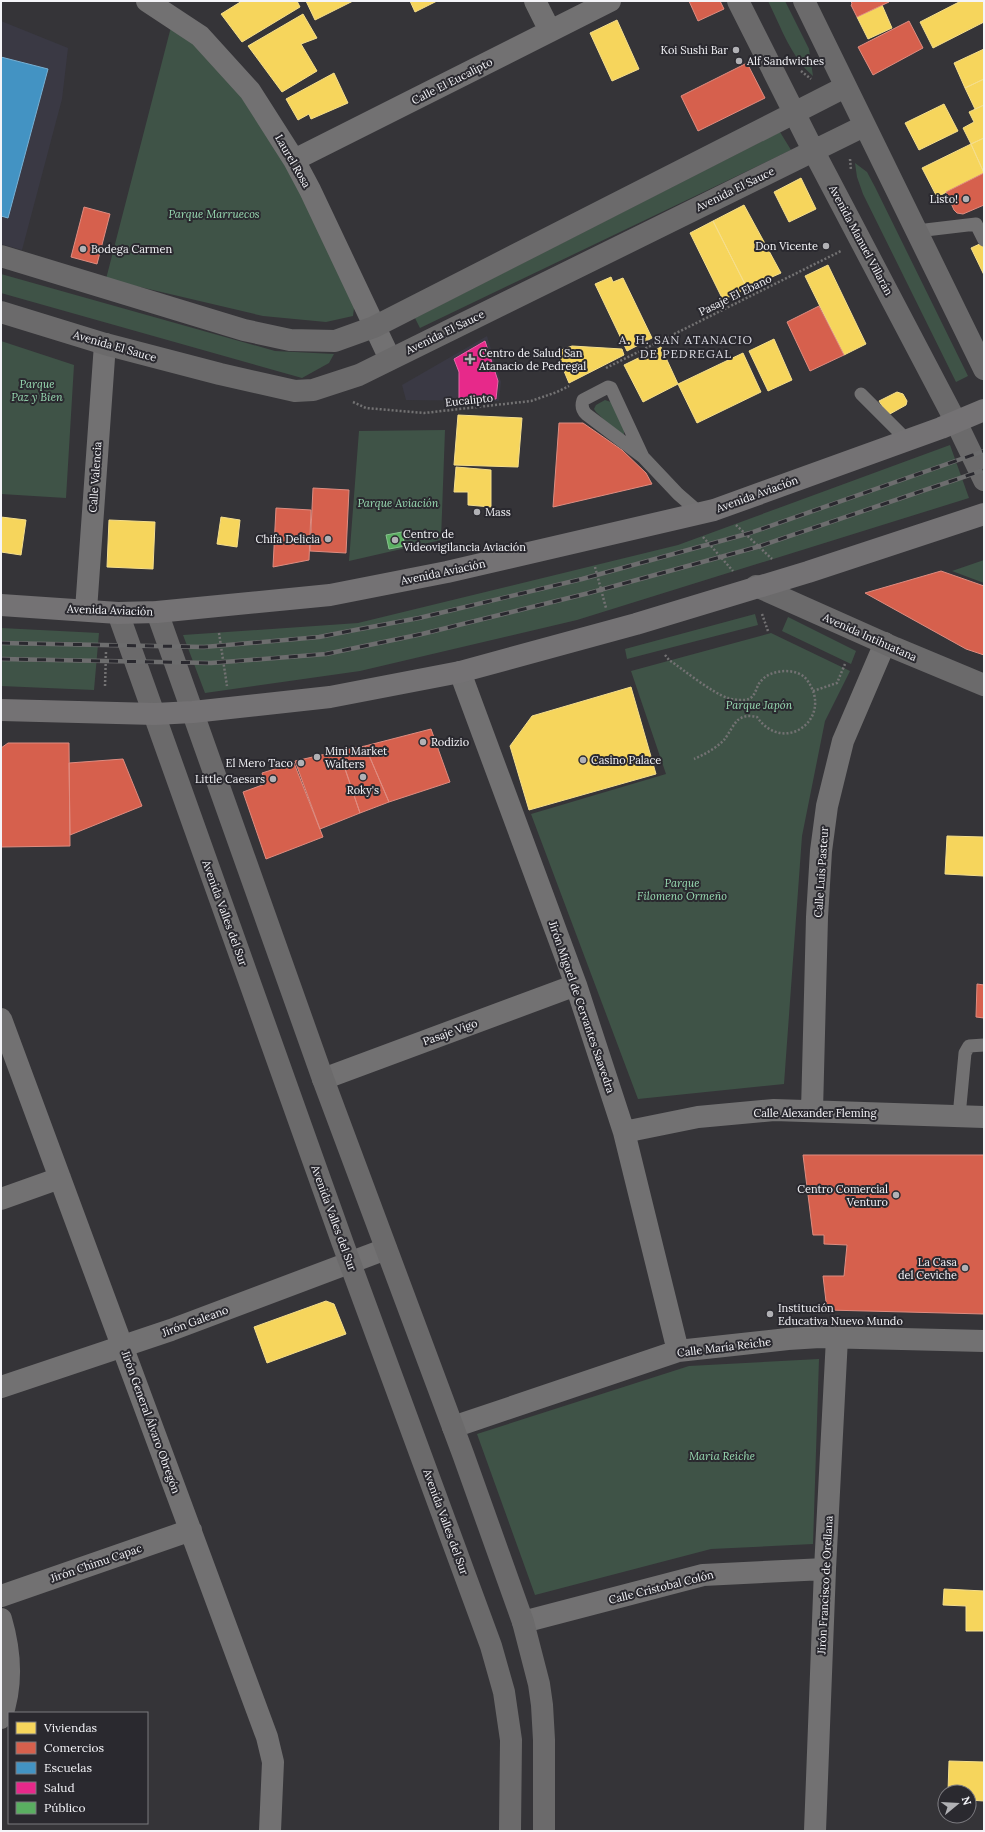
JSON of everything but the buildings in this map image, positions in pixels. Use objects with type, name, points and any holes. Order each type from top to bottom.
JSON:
[{"type":"main road","name":"Avenida Aviación","points":[[1,604],[118,613],[156,612],[330,595],[447,572],[710,511],[956,422],[984,410]]},
{"type":"main road","points":[[1,710],[155,714],[193,712],[330,697],[460,672],[636,624],[756,586],[791,577],[984,514]]},
{"type":"street","name":"Laurel Rosa","points":[[147,1],[200,36],[250,91],[294,160],[310,190],[390,359]]},
{"type":"street","points":[[535,1],[550,31]]},
{"type":"street","name":"Calle El Eucalipto","points":[[294,160],[610,1]]},
{"type":"street","name":"Avenida Manuel Villarán","points":[[738,1],[813,150],[862,240],[956,422],[984,480]]},
{"type":"street","points":[[804,1],[864,126],[982,360]]},
{"type":"street","points":[[1,256],[244,330],[290,340],[335,340],[374,327],[845,87]]},
{"type":"street","name":"Avenida El Sauce","points":[[1,312],[105,344],[266,385],[295,391],[313,390],[359,375],[864,126]]},
{"type":"street","name":"Calle Valencia","points":[[86,610],[105,344]]},
{"type":"street","name":"Avenida Intihuatana","points":[[756,586],[984,685]]},
{"type":"street","points":[[156,612],[323,1079],[453,1427],[523,1622],[539,1684],[542,1705],[544,1740],[544,1831]]},
{"type":"street","name":"Avenida Valles del Sur","points":[[118,613],[350,1263],[491,1646],[504,1692],[511,1740],[510,1831]]},
{"type":"street","name":"Calle Luis Pasteur","points":[[812,1111],[817,917],[821,851],[827,806],[844,741],[885,643]]},
{"type":"street","name":"Jirón Miguel de Cervantes Saavedra","points":[[460,672],[576,985],[624,1132],[678,1351]]},
{"type":"street","name":"Pasaje Vigo","points":[[323,1079],[576,985]]},
{"type":"street","name":"Jirón General Álvaro Obregón","points":[[1,1019],[271,1749],[273,1762],[270,1831]]},
{"type":"street","name":"Calle Alexander Fleming","points":[[624,1132],[712,1116],[774,1110],[984,1117]]},
{"type":"street","points":[[1,1199],[60,1178]]},
{"type":"street","name":"Jirón Galeano","points":[[1,1387],[171,1330],[386,1249]]},
{"type":"street","name":"Calle María Reiche","points":[[453,1427],[678,1351],[788,1339],[837,1338],[984,1341]]},
{"type":"street","name":"Jirón Francisco de Orellana","points":[[815,1831],[825,1569],[837,1338]]},
{"type":"street","name":"Jirón Chimu Capac","points":[[1,1596],[191,1530]]},
{"type":"street","name":"Calle Cristobal Colón","points":[[523,1622],[704,1575],[825,1569]]},
{"type":"street","points":[[1,1619],[9,1653],[11,1674],[1,1718]]},
{"type":"lane","points":[[917,231],[980,224],[984,240]]},
{"type":"lane","points":[[643,457],[611,388],[608,387],[583,400],[583,410],[586,414],[643,457],[678,494],[710,511]]},
{"type":"lane","points":[[861,394],[907,440]]},
{"type":"lane","points":[[958,1116],[965,1053],[969,1046],[984,1045]]},
{"type":"path","name":"Pasaje El Ebano","points":[[602,370],[862,240]]},
{"type":"path","name":"Eucalipto","points":[[321,388],[366,408],[424,413],[531,401],[570,386]]},
{"type":"path","points":[[710,511],[791,577]]},
{"type":"path","points":[[595,567],[606,609]]},
{"type":"path","points":[[219,633],[227,690]]},
{"type":"path","points":[[105,686],[106,647]]},
{"type":"path","points":[[665,655],[669,660],[728,698],[749,699],[754,696],[760,682],[765,677],[782,671],[799,674],[805,678],[816,699],[813,716],[798,730],[786,734],[776,733],[768,730],[757,717],[747,716],[737,721],[732,731],[716,748],[694,760]]},
{"type":"path","points":[[813,691],[837,683],[845,664]]},
{"type":"shaded area","points":[[1,21],[68,48],[62,99],[22,250],[1,244]]},
{"type":"shaded area","name":"Centro de Salud San Atanacio de Pedregal","points":[[487,336],[501,382],[499,401],[406,400],[402,385]]},
{"type":"green space","points":[[768,1],[785,1],[809,49],[813,76],[805,68],[793,51]]},
{"type":"green space","name":"Parque Marruecos","points":[[171,27],[195,45],[245,98],[289,164],[355,300],[353,316],[326,322],[263,316],[106,279]]},
{"type":"green space","points":[[780,132],[791,150],[420,328],[415,318]]},
{"type":"green space","points":[[855,163],[867,172],[875,187],[968,376],[956,382],[863,194],[857,177]]},
{"type":"green space","points":[[1,274],[275,351],[334,354],[329,363],[302,378],[1,293]]},
{"type":"green space","name":"Parque Paz y Bien","points":[[1,341],[74,365],[66,498],[1,494]]},
{"type":"green space","points":[[605,400],[611,402],[624,429],[624,434],[621,436],[594,409],[596,405]]},
{"type":"green space","name":"Parque Aviación","points":[[445,430],[441,540],[349,561],[359,431]]},
{"type":"green space","points":[[950,445],[969,498],[577,620],[360,671],[205,693],[183,635],[358,623],[678,545]]},
{"type":"green space","points":[[984,560],[984,583],[952,571]]},
{"type":"green space","points":[[755,614],[758,625],[627,659],[625,649]]},
{"type":"green space","points":[[788,617],[856,651],[851,664],[782,631]]},
{"type":"green space","points":[[1,628],[99,633],[94,690],[1,686]]},
{"type":"green space","name":"Parque Filomeno Ormeño","points":[[771,633],[850,671],[825,721],[802,836],[784,1084],[638,1099],[531,814],[666,774],[631,671]]},
{"type":"green space","name":"Maria Reiche","points":[[819,1359],[813,1544],[711,1549],[535,1595],[477,1434],[689,1366]]},
{"type":"railway","points":[[1,643],[204,647],[319,637],[419,618],[582,579],[750,533],[984,451]]},
{"type":"railway","points":[[1,659],[211,663],[326,654],[422,634],[589,593],[757,547],[984,470]]},
{"type":"place","name":"Koi Sushi Bar","points":[[736,50]]},
{"type":"place","name":"Alf Sandwiches","points":[[739,61]]},
{"type":"place","name":"Listo!","points":[[966,199]]},
{"type":"place","name":"Don Vicente","points":[[826,246]]},
{"type":"place","name":"Bodega Carmen","points":[[83,249]]},
{"type":"place","name":"Centro de Salud San Atanacio de Pedregal","points":[[470,359]]},
{"type":"place","name":"Mass","points":[[477,512]]},
{"type":"place","name":"Chifa Delicia","points":[[328,539]]},
{"type":"place","name":"Centro de Videovigilancia Aviación","points":[[395,540]]},
{"type":"place","name":"Rodizio","points":[[423,742]]},
{"type":"place","name":"Mini Market Walters","points":[[317,757]]},
{"type":"place","name":"Casino Palace","points":[[583,760]]},
{"type":"place","name":"El Mero Taco","points":[[301,763]]},
{"type":"place","name":"Roky's","points":[[363,777]]},
{"type":"place","name":"Little Caesars","points":[[273,779]]},
{"type":"place","name":"Centro Comercial Venturo","points":[[896,1195]]},
{"type":"place","name":"La Casa del Ceviche","points":[[965,1268]]},
{"type":"place","name":"Institución Educativa Nuevo Mundo","points":[[770,1314]]},
{"type":"district","name":"A. H. SAN ATANACIO DE PEDREGAL","points":[[686,346]]},
{"type":"park label","name":"Parque Japón","points":[[759,705]]}]
